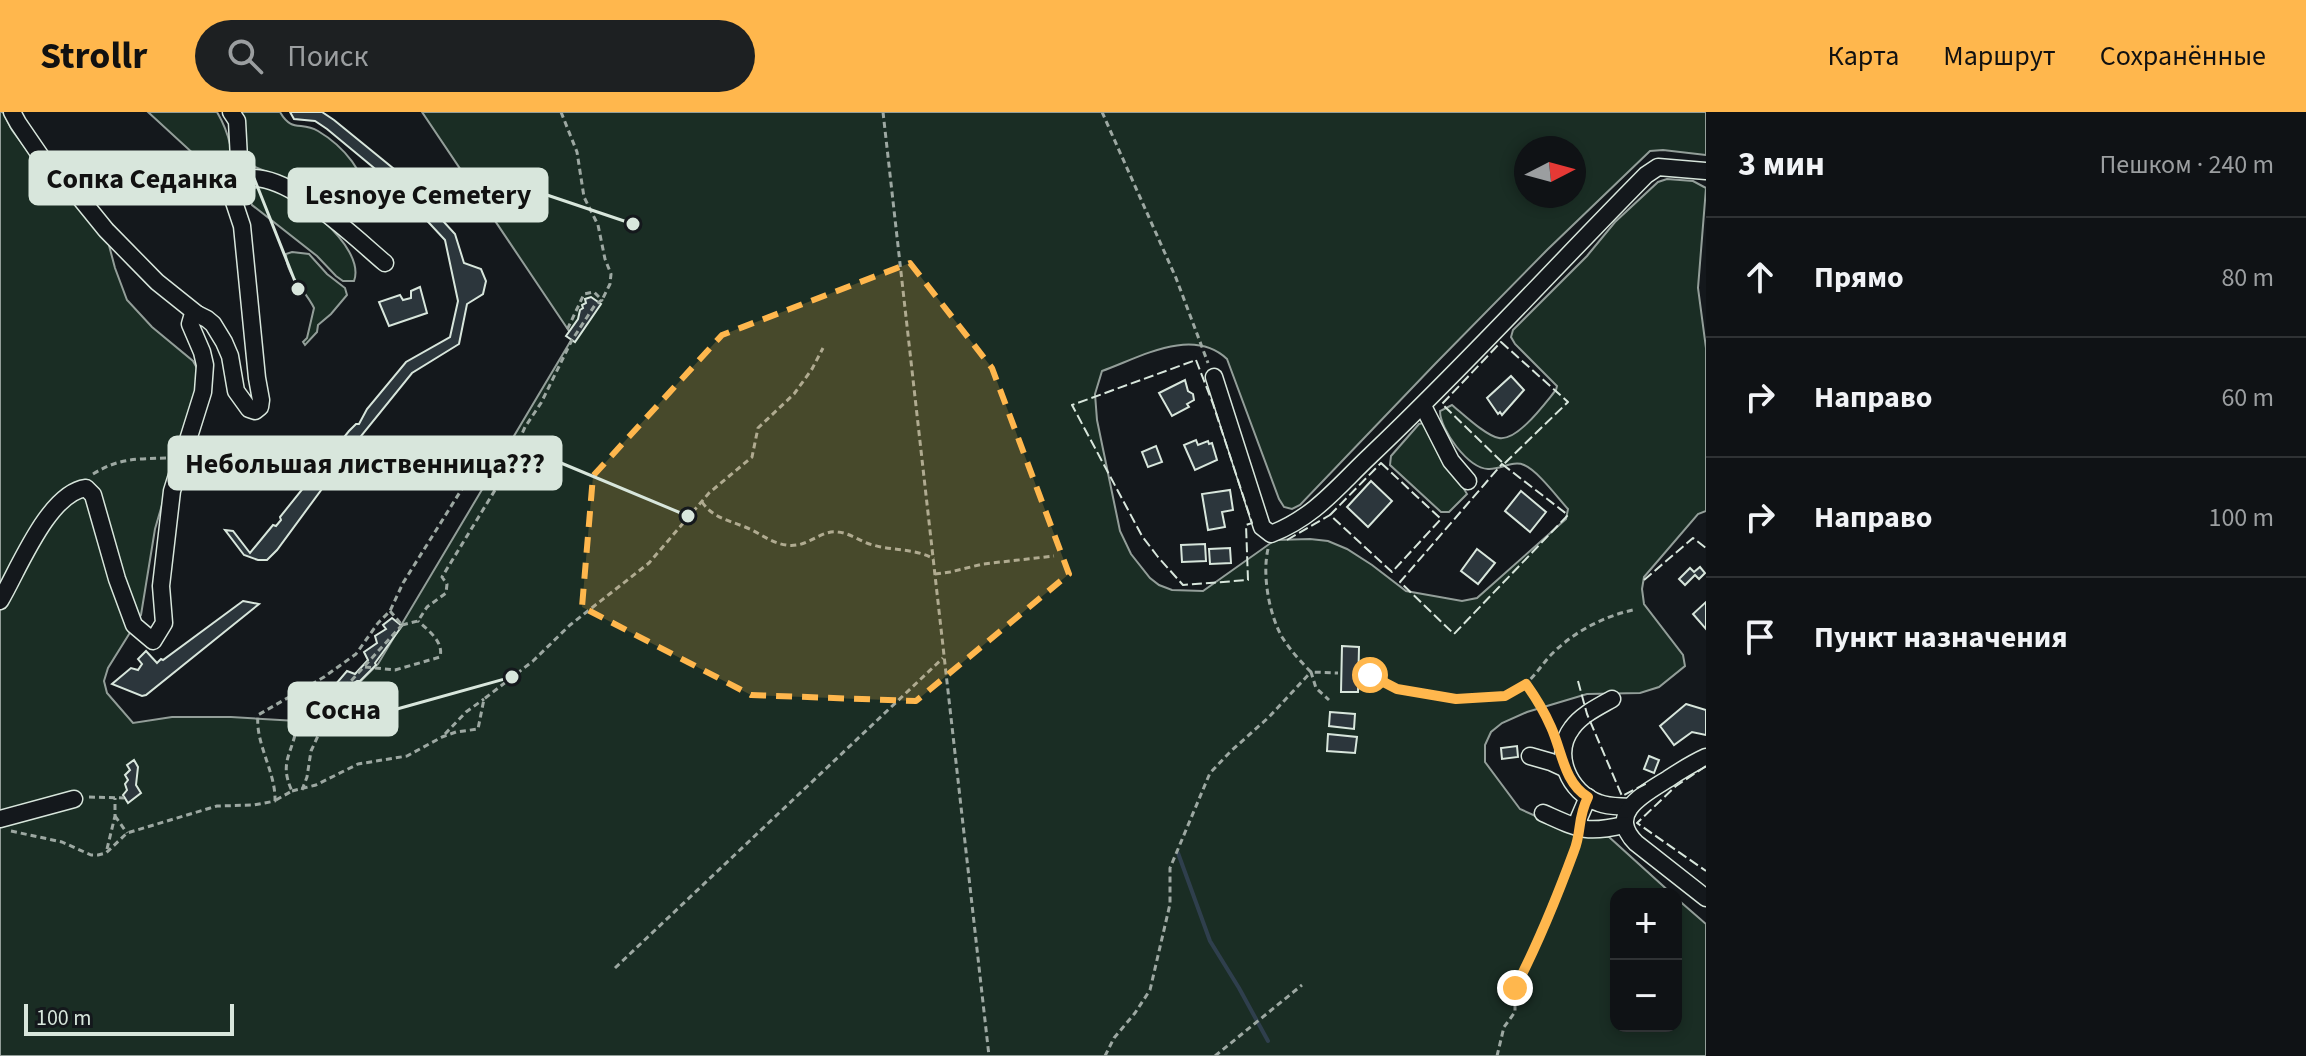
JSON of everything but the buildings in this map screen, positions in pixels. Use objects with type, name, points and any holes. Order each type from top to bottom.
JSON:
[{"type":"street","points":[[12,112],[44,161],[76,193],[106,230],[157,282],[207,319],[220,334],[230,356],[236,391],[249,409],[255,411],[260,407],[261,400],[242,226],[232,193],[239,181],[264,178],[299,193],[385,263]]},
{"type":"street","points":[[231,112],[237,121],[239,159],[244,178]]},
{"type":"street","points":[[1214,377],[1262,527],[1271,534],[1302,520],[1316,509],[1423,406],[1646,175],[1658,167],[1706,171]]},
{"type":"street","points":[[0,601],[49,515],[64,498],[87,492],[134,625],[153,641],[164,623],[161,586],[172,491],[203,392],[205,365],[190,324],[197,314]]},
{"type":"street","points":[[1423,406],[1451,461],[1468,481]]},
{"type":"street","points":[[1612,699],[1574,724],[1565,738],[1564,763],[1581,793],[1598,803],[1630,807]]},
{"type":"street","points":[[1530,756],[1564,763]]},
{"type":"street","points":[[1706,757],[1649,790],[1630,807],[1624,825],[1636,843],[1706,898]]},
{"type":"street","points":[[1579,828],[1579,818],[1588,797]]},
{"type":"street","points":[[4,825],[74,799]]},
{"type":"street","points":[[1543,813],[1592,831],[1624,825]]},
{"type":"path","points":[[302,790],[311,751],[325,721],[323,698],[350,682],[402,625],[418,621],[427,607],[446,593],[447,584],[442,577],[503,477],[525,427],[541,403],[572,340],[610,284],[611,274],[598,225],[584,197],[577,152],[561,112]]},
{"type":"path","points":[[883,112],[989,1056]]},
{"type":"path","points":[[1102,112],[1176,278],[1214,377]]},
{"type":"path","points":[[567,330],[584,294],[594,292],[602,300]]},
{"type":"path","points":[[442,737],[466,712],[533,661],[570,625],[649,563],[702,502],[752,457],[758,428],[794,394],[823,348]]},
{"type":"path","points":[[87,492],[86,479],[110,463],[182,458]]},
{"type":"path","points":[[275,801],[275,785],[257,726],[258,715],[324,677],[356,654],[390,611],[403,583],[465,484],[482,470],[491,467],[503,477]]},
{"type":"path","points":[[702,502],[719,517],[744,526],[772,542],[800,545],[829,532],[840,531],[872,545],[913,551],[934,559]]},
{"type":"path","points":[[1271,534],[1265,561],[1270,604],[1282,637],[1311,672],[1316,688],[1329,700]]},
{"type":"path","points":[[935,574],[983,564],[1054,556]]},
{"type":"path","points":[[1370,675],[1397,689],[1456,699],[1505,696],[1526,684],[1569,638],[1612,614],[1633,610]]},
{"type":"path","points":[[390,611],[402,625]]},
{"type":"path","points":[[365,667],[395,670],[440,657],[437,639],[418,621]]},
{"type":"path","points":[[615,968],[943,658]]},
{"type":"path","points":[[1105,1056],[1114,1038],[1150,990],[1170,904],[1170,868],[1210,773],[1311,672],[1338,673]]},
{"type":"path","points":[[1526,684],[1541,705],[1564,763]]},
{"type":"path","points":[[4,825],[62,842],[91,855],[106,853],[127,833],[217,806],[275,801],[358,764],[407,756],[442,737],[478,729],[484,699]]},
{"type":"path","points":[[292,791],[285,776],[287,758],[297,735],[297,719],[307,734],[325,721]]},
{"type":"path","points":[[106,853],[115,816],[115,798]]},
{"type":"path","points":[[74,799],[124,798]]},
{"type":"path","points":[[115,816],[127,833]]},
{"type":"path","points":[[1497,1056],[1504,1027],[1515,1012],[1515,988],[1576,847],[1579,828]]},
{"type":"path","points":[[1215,1056],[1302,985]]},
{"type":"highlighted area","points":[[910,263],[992,368],[1069,574],[916,701],[751,695],[582,607],[593,476],[722,335]]},
{"type":"green space","points":[[0,112],[3,112],[12,130],[38,165],[106,234],[127,300],[152,327],[193,361],[198,370],[196,388],[155,529],[141,615],[108,668],[104,681],[107,693],[133,723],[172,717],[297,721],[359,683],[378,664],[573,337],[422,112],[1706,112],[1706,155],[1650,151],[1547,250],[1300,505],[1292,509],[1284,507],[1279,499],[1227,359],[1213,350],[1198,345],[1182,345],[1149,353],[1102,371],[1095,394],[1097,420],[1120,531],[1131,554],[1159,585],[1172,590],[1203,591],[1275,540],[1310,539],[1328,541],[1347,549],[1406,591],[1462,601],[1477,598],[1566,519],[1568,509],[1541,478],[1524,465],[1488,469],[1472,462],[1456,447],[1440,411],[1452,405],[1481,429],[1499,438],[1522,428],[1557,386],[1515,344],[1511,337],[1513,330],[1587,256],[1615,222],[1658,182],[1667,179],[1693,181],[1706,188],[1698,288],[1706,348],[1706,511],[1698,514],[1644,577],[1642,589],[1644,604],[1683,655],[1685,666],[1659,687],[1640,693],[1587,694],[1502,723],[1491,732],[1485,745],[1485,762],[1520,809],[1558,826],[1609,837],[1665,888],[1610,888],[1610,1032],[1682,1032],[1682,903],[1706,924],[1706,1056],[0,1056]]},
{"type":"green space","points":[[148,112],[217,112],[230,144],[232,162],[228,179],[222,180]]},
{"type":"green space","points":[[239,112],[280,112],[293,125],[312,128],[336,144],[352,161],[362,182],[362,203],[355,217],[347,221],[279,177],[255,167],[246,151]]},
{"type":"green space","points":[[260,187],[290,197],[324,221],[349,252],[355,267],[354,281],[343,281],[336,276],[317,256],[252,205],[248,197],[252,190]]},
{"type":"green space","points":[[286,254],[309,254],[345,288],[347,295],[318,325],[317,332],[305,345],[303,342],[307,338],[314,308],[289,269]]},
{"type":"green space","points":[[1423,423],[1467,494],[1449,512],[1441,512],[1390,465],[1391,456]]},
{"type":"waterway","points":[[1178,853],[1210,941],[1268,1041]]},
{"type":"fence","points":[[1501,342],[1568,402],[1504,464],[1442,404],[1501,342]]},
{"type":"fence","points":[[1196,360],[1252,523],[1246,525],[1248,580],[1183,585],[1142,536],[1072,405],[1196,360]]},
{"type":"fence","points":[[1381,463],[1441,519],[1392,572],[1330,515],[1381,463]]},
{"type":"fence","points":[[1502,464],[1568,515],[1454,634],[1400,582],[1502,464]]},
{"type":"fence","points":[[1287,540],[1330,515]]},
{"type":"fence","points":[[1644,580],[1693,538],[1706,548]]},
{"type":"fence","points":[[1578,681],[1587,714],[1622,796],[1649,782]]},
{"type":"fence","points":[[1706,766],[1676,786],[1637,823],[1706,871]]},
{"type":"place","name":"Lesnoye Cemetery","points":[[633,224]]},
{"type":"place","name":"Сопка Седанка","points":[[298,289]]},
{"type":"place","name":"Небольшая лиственница???","points":[[688,516]]},
{"type":"place","name":"Сосна","points":[[512,677]]},
{"type":"route","points":[[1370,675],[1397,689],[1456,699],[1505,696],[1526,684],[1541,705],[1552,729],[1564,768],[1581,793],[1588,797],[1579,818],[1576,847],[1515,988]]}]
